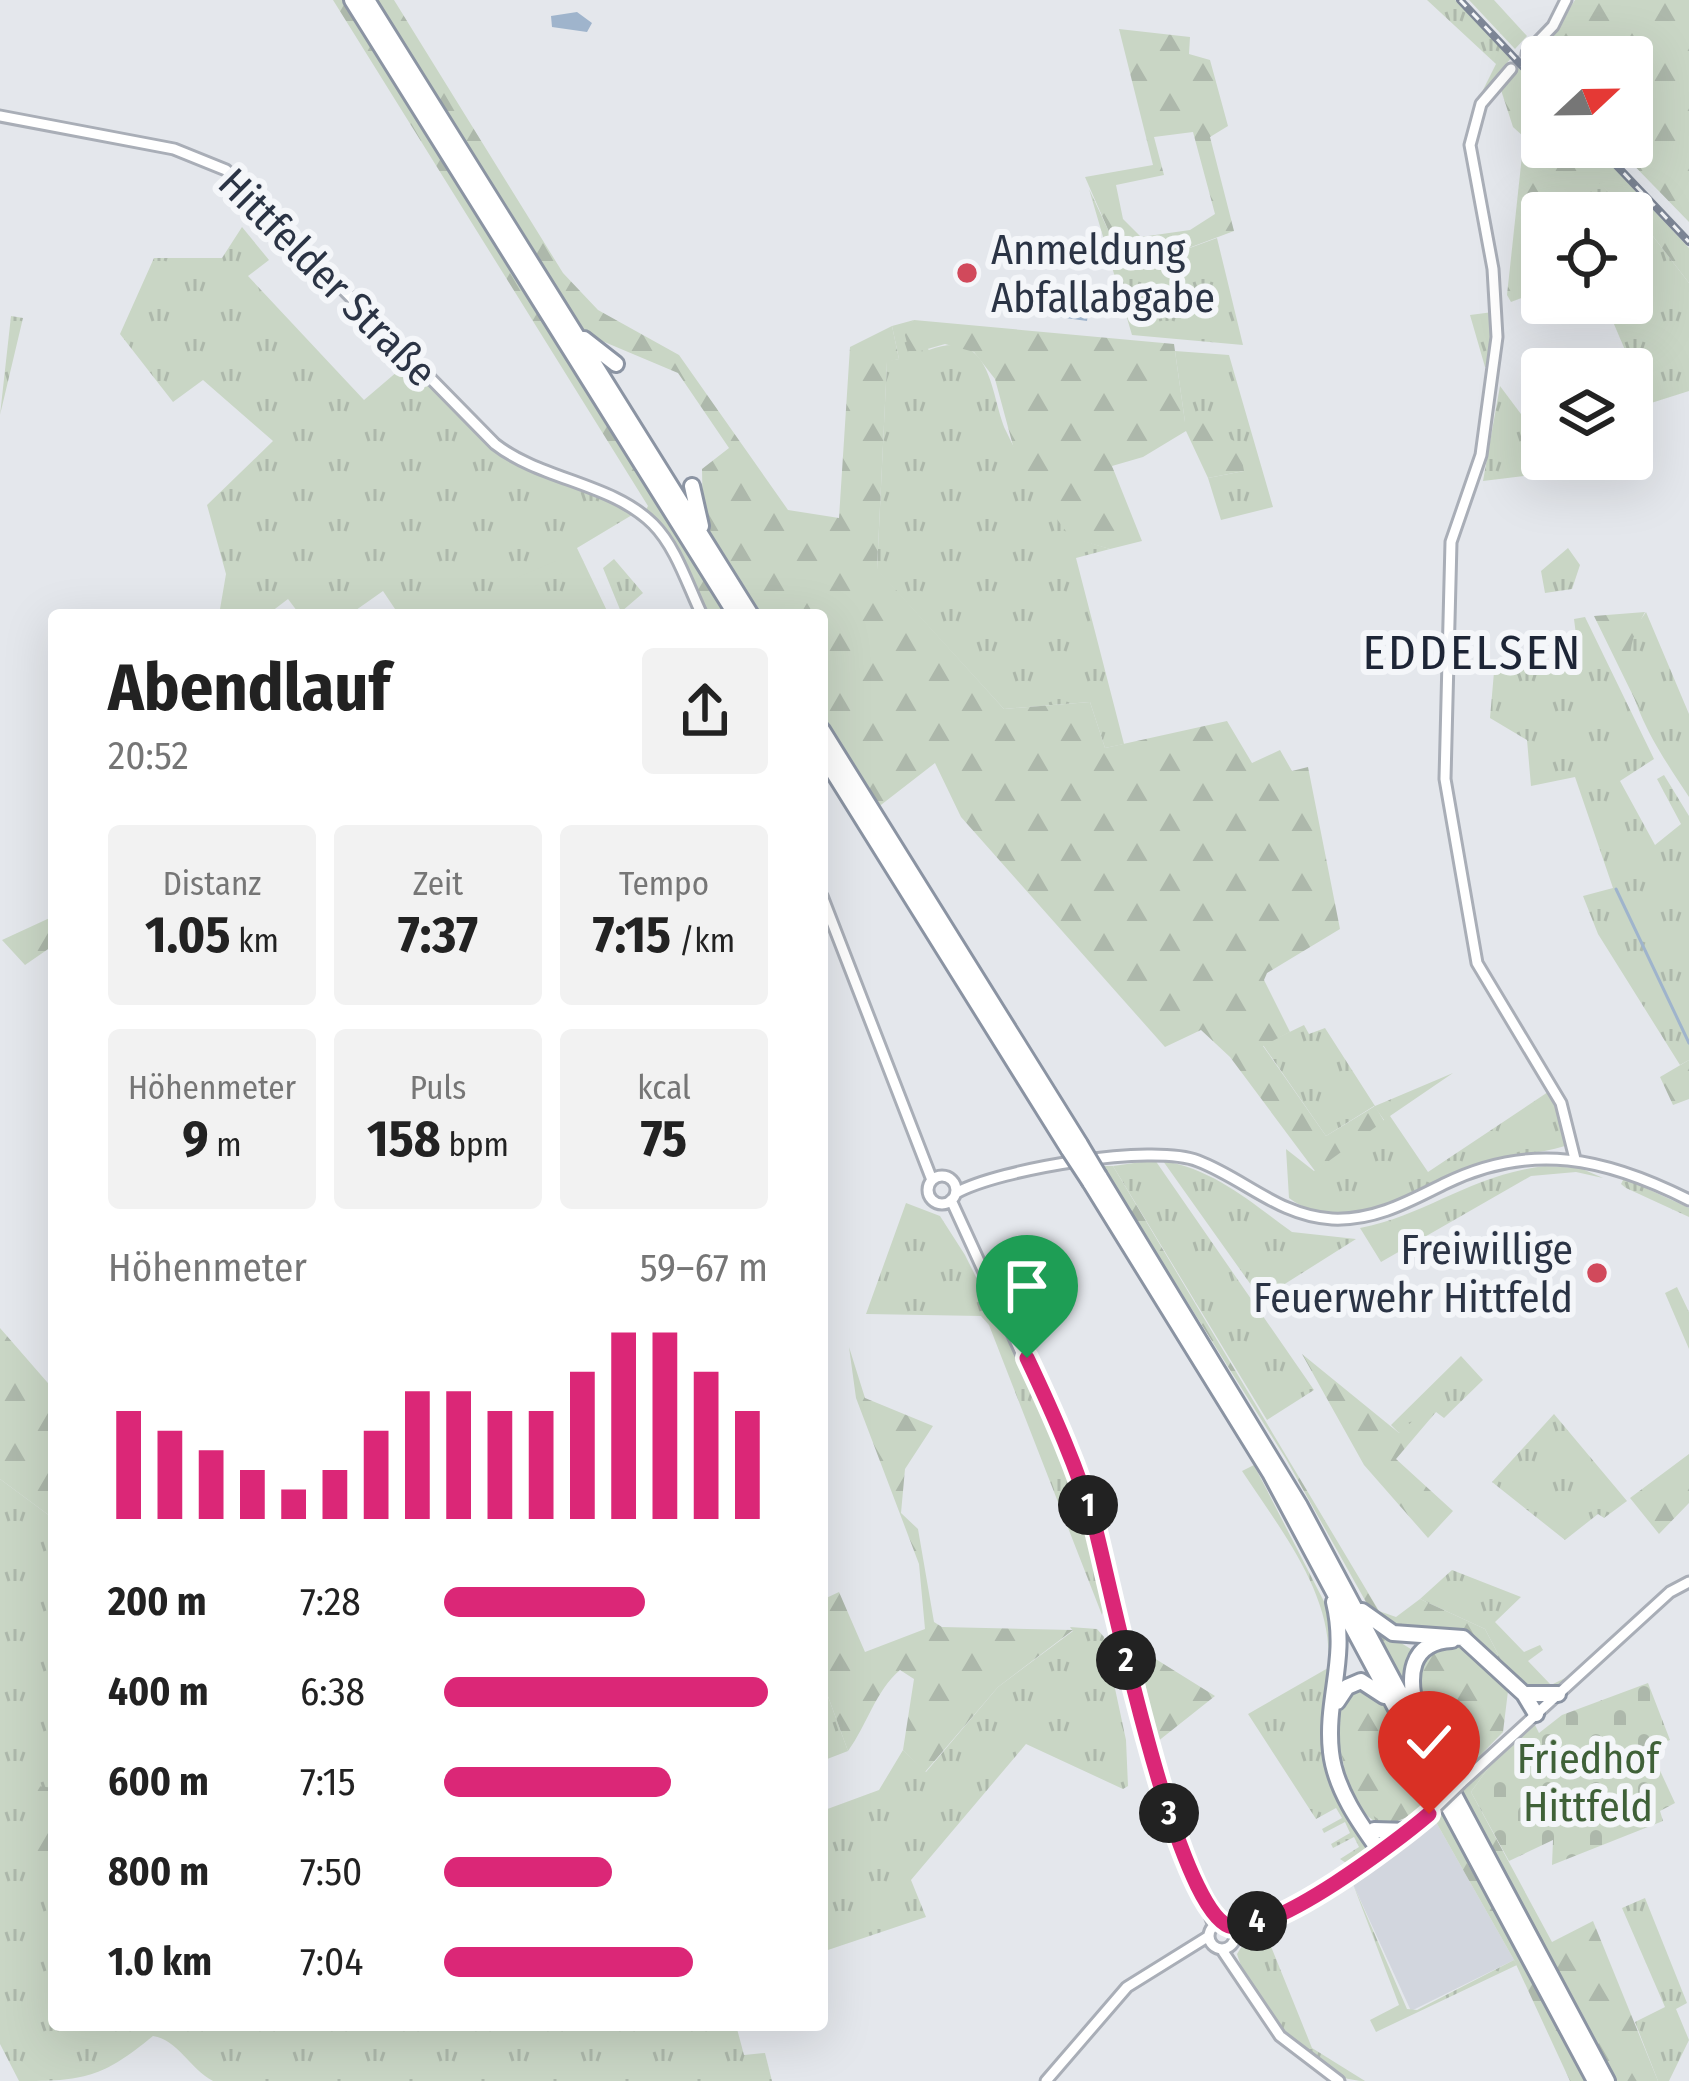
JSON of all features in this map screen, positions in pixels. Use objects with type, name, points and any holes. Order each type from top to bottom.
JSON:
[{"type":"highway","points":[[352,0],[732,609]]},
{"type":"highway","points":[[367,0],[747,609]]},
{"type":"highway","points":[[565,317],[616,364]]},
{"type":"highway","points":[[692,486],[712,554]]},
{"type":"highway","points":[[828,740],[1075,1147],[1268,1449],[1607,2081]]},
{"type":"highway","points":[[828,764],[1075,1147]]},
{"type":"highway","points":[[907,904],[928,924]]},
{"type":"highway","points":[[1095,1179],[1328,1580],[1595,2081]]},
{"type":"highway","points":[[1328,1580],[1342,1642],[1330,1740],[1334,1770],[1383,1852]]},
{"type":"highway","points":[[1348,1595],[1387,1631],[1445,1632],[1474,1648],[1519,1691],[1535,1715]]},
{"type":"highway","points":[[1420,1731],[1410,1678],[1417,1655],[1443,1640],[1474,1648]]},
{"type":"highway","points":[[1334,1706],[1347,1687],[1366,1682],[1402,1718]]},
{"type":"highway","points":[[1519,1691],[1558,1694]]},
{"type":"highway","points":[[1359,1817],[1374,1830],[1383,1852]]},
{"type":"highway","points":[[1374,1830],[1409,1831]]},
{"type":"street","points":[[1543,36],[1566,0]]},
{"type":"street","points":[[1510,69],[1481,104],[1470,145],[1493,269],[1496,337],[1481,455],[1451,542],[1445,779],[1458,880],[1481,975],[1552,1087],[1567,1121],[1571,1158]]},
{"type":"street","name":"Hittfelder Straße","points":[[0,116],[189,153],[226,170],[495,444],[649,520],[666,542],[699,609]]},
{"type":"street","points":[[828,911],[919,1146],[951,1195],[962,1229],[1067,1447],[1094,1527],[1154,1768],[1204,1896],[1242,1982],[1280,2036],[1339,2081]]},
{"type":"street","points":[[936,1178],[929,1193],[951,1195],[979,1184],[1111,1157],[1163,1153],[1211,1166],[1290,1210],[1352,1219],[1389,1211],[1490,1165],[1571,1158],[1621,1168],[1689,1200]]},
{"type":"street","points":[[1046,2081],[1127,1987],[1182,1955],[1320,1892],[1383,1852],[1689,1582]]},
{"type":"shaded area","points":[[1436,1822],[1514,1960],[1411,2011],[1353,1884]]},
{"type":"green space","points":[[333,0],[346,0],[722,609],[699,609],[667,542],[643,515],[648,506]]},
{"type":"green space","points":[[374,0],[394,0],[563,273],[598,310],[679,355],[788,510],[839,518],[850,347],[892,326],[899,359],[887,362],[877,569],[1004,709],[1090,702],[1105,748],[1227,721],[1252,763],[1280,750],[1292,771],[1308,767],[1340,929],[1267,973],[1264,980],[1290,1032],[1263,1046],[1326,1136],[1375,1106],[1384,1121],[1315,1171],[1230,1057],[1201,1030],[1165,1047],[961,817],[935,763],[877,808],[828,727],[828,609],[756,609],[703,521],[702,469],[729,448],[678,373],[583,333]]},
{"type":"green space","points":[[1427,0],[1455,0],[1512,57],[1481,94],[1496,64]]},
{"type":"green space","points":[[1469,0],[1494,0],[1527,36],[1521,36],[1515,49]]},
{"type":"green space","points":[[1575,0],[1689,0],[1689,222],[1636,168],[1653,168],[1653,36],[1551,36]]},
{"type":"green space","points":[[1119,29],[1190,37],[1189,54],[1210,60],[1228,126],[1210,137],[1234,231],[1146,264],[1110,234],[1085,177],[1153,165]],"holes":[[[1193,132],[1215,214],[1190,230],[1141,237],[1123,219],[1116,185],[1164,175],[1154,137]]]},
{"type":"green space","points":[[1520,66],[1521,134],[1513,127],[1501,90]]},
{"type":"green space","points":[[1521,165],[1614,168],[1636,192],[1609,192],[1598,182],[1583,192],[1521,192],[1521,298],[1511,302],[1507,295]]},
{"type":"green space","points":[[1598,181],[1609,192],[1583,192]]},
{"type":"green space","points":[[1089,189],[1110,234],[1146,264],[1217,238],[1243,345],[1132,335]]},
{"type":"green space","points":[[1653,210],[1689,248],[1689,283],[1653,236]]},
{"type":"green space","points":[[242,227],[269,260],[248,276],[364,400],[412,359],[489,439],[637,512],[577,548],[606,609],[395,609],[383,591],[358,609],[296,609],[288,599],[275,609],[220,609],[226,574],[207,505],[273,441],[203,380],[173,402],[120,334],[154,258],[222,258]]},
{"type":"green space","points":[[1653,236],[1689,283],[1689,391],[1653,402],[1653,348],[1624,348],[1614,324],[1653,324]]},
{"type":"green space","points":[[1493,312],[1491,367],[1485,367],[1470,315]]},
{"type":"green space","points":[[11,316],[23,318],[0,415]]},
{"type":"green space","points":[[914,320],[904,329],[929,350],[950,345],[977,356],[986,368],[1013,445],[1071,537],[1110,549],[1076,558],[1124,744],[1105,748],[1090,702],[1004,709],[877,570],[887,361],[899,359],[892,326]]},
{"type":"green space","points":[[914,320],[1174,344],[1185,422],[1200,421],[1239,444],[1244,471],[1208,478],[1186,431],[1143,457],[1112,466],[1142,541],[1110,549],[1071,538],[1019,468],[995,379],[974,352],[945,344],[910,354],[903,328]]},
{"type":"green space","points":[[1175,351],[1229,355],[1273,507],[1221,520],[1208,478],[1244,471],[1185,422]]},
{"type":"green space","points":[[1500,386],[1521,414],[1521,476],[1483,481]]},
{"type":"green space","points":[[1568,548],[1580,565],[1572,589],[1545,593],[1541,571]]},
{"type":"green space","points":[[614,559],[643,593],[620,609],[603,568]]},
{"type":"green space","points":[[556,561],[562,573],[521,593],[514,579]]},
{"type":"green space","points":[[1645,612],[1630,660],[1641,712],[1594,616]]},
{"type":"green space","points":[[1646,612],[1689,714],[1689,797],[1644,721],[1629,677],[1631,636]]},
{"type":"green space","points":[[1585,617],[1654,759],[1620,781],[1655,845],[1681,824],[1657,779],[1664,775],[1689,816],[1689,1060],[1680,1065],[1598,934],[1583,896],[1613,888],[1575,777],[1531,786],[1527,740],[1490,718],[1494,672],[1580,666],[1574,619]]},
{"type":"green space","points":[[48,919],[48,949],[25,965],[2,940]]},
{"type":"green space","points":[[1304,1025],[1309,1034],[1325,1028],[1375,1106],[1453,1073],[1390,1116],[1428,1172],[1548,1092],[1558,1106],[1565,1146],[1473,1165],[1382,1206],[1335,1214],[1312,1210],[1289,1198],[1286,1149],[1314,1171],[1384,1120],[1374,1106],[1326,1136],[1263,1045]]},
{"type":"green space","points":[[1689,1060],[1689,1099],[1673,1105],[1660,1077]]},
{"type":"green space","points":[[1155,1160],[1314,1390],[1267,1420],[1113,1166]]},
{"type":"green space","points":[[1163,1161],[1216,1179],[1292,1232],[1356,1239],[1261,1299]]},
{"type":"green space","points":[[1102,1166],[1113,1166],[1379,1611],[1396,1617],[1420,1599],[1485,1629],[1510,1677],[1467,1634],[1435,1627],[1399,1630],[1371,1611],[1286,1459]]},
{"type":"green space","points":[[1545,1166],[1580,1168],[1603,1178],[1576,1172],[1531,1176],[1381,1262],[1360,1228],[1494,1178]]},
{"type":"green space","points":[[1624,1178],[1689,1208],[1689,1217],[1626,1188],[1621,1184]]},
{"type":"green space","points":[[906,1203],[940,1216],[965,1255],[1030,1385],[1071,1483],[1104,1603],[1102,1615],[989,1325],[981,1316],[866,1314]]},
{"type":"green space","points":[[1677,1287],[1689,1312],[1689,1349],[1665,1293]]},
{"type":"green space","points":[[0,1328],[48,1383],[48,1515],[0,1479]]},
{"type":"green space","points":[[849,1347],[865,1398],[933,1426],[905,1469],[901,1513],[918,1529],[934,1622],[942,1627],[1073,1630],[998,1687],[925,1772],[903,1750],[914,1679],[900,1670],[892,1678],[848,1751],[828,1696],[828,1597],[839,1592],[865,1652],[925,1629],[919,1564],[856,1398]]},
{"type":"green space","points":[[1302,1354],[1399,1433],[1424,1411],[1436,1412],[1396,1459],[1453,1511],[1428,1538],[1364,1465]]},
{"type":"green space","points":[[1461,1356],[1483,1380],[1444,1418],[1436,1412],[1399,1433],[1391,1425]]},
{"type":"green space","points":[[1554,1414],[1627,1501],[1604,1518],[1598,1514],[1565,1540],[1492,1482]]},
{"type":"green space","points":[[1689,1454],[1689,1503],[1659,1534],[1630,1498]]},
{"type":"green space","points":[[1254,1465],[1334,1621],[1328,1770],[1369,1845],[1365,1859],[1352,1867],[1340,1859],[1359,1847],[1354,1837],[1333,1848],[1331,1844],[1350,1833],[1345,1822],[1324,1833],[1322,1829],[1342,1818],[1336,1808],[1316,1819],[1248,1714],[1328,1668],[1328,1641],[1314,1589],[1242,1471]]},
{"type":"green space","points":[[0,1479],[48,1515],[48,2031],[738,2031],[744,2055],[765,2053],[772,2081],[213,2081],[170,2043],[153,2036],[120,2061],[91,2074],[19,2081],[0,2044]]},
{"type":"green space","points":[[1452,1570],[1521,1597],[1495,1622],[1524,1652],[1540,1645],[1543,1650],[1528,1661],[1551,1685],[1569,1676],[1566,1681],[1533,1694],[1510,1677],[1485,1629],[1420,1599]]},
{"type":"green space","points":[[1369,1623],[1414,1651],[1411,1700]]},
{"type":"green space","points":[[1070,1627],[1097,1629],[1104,1637],[1126,1740],[1128,1786],[1123,1789],[1026,1744],[911,1880],[926,1917],[828,1950],[828,1809],[879,1790],[903,1750],[926,1772],[998,1687],[1073,1631]]},
{"type":"green space","points":[[1453,1643],[1475,1655],[1508,1691],[1503,1732],[1458,1778],[1417,1697],[1418,1663]]},
{"type":"green space","points":[[1138,1648],[1215,1696],[1157,1742]]},
{"type":"green space","name":"Friedhof Hittfeld","points":[[1648,1683],[1670,1740],[1650,1749],[1675,1803],[1660,1811],[1663,1821],[1552,1865],[1553,1840],[1509,1861],[1471,1792],[1489,1767],[1535,1725],[1539,1733],[1562,1715]]},
{"type":"green space","points":[[1360,1685],[1379,1693],[1392,1715],[1339,1722],[1343,1765],[1398,1822],[1410,1816],[1392,1827],[1373,1820],[1358,1806],[1338,1764],[1338,1718],[1346,1699]]},
{"type":"green space","points":[[828,1696],[848,1751],[828,1759]]},
{"type":"green space","points":[[1375,1707],[1392,1715],[1434,1796],[1410,1816],[1390,1824],[1376,1818],[1355,1794],[1340,1747],[1341,1716]]},
{"type":"green space","points":[[1535,1725],[1489,1767],[1471,1792],[1552,1942],[1593,1921],[1658,2081],[1614,2081],[1461,1791]]},
{"type":"green space","points":[[30,1785],[48,1787],[48,1862],[21,1858]]},
{"type":"green space","points":[[1444,1811],[1588,2081],[1570,2081],[1514,1960],[1436,1822]]},
{"type":"green space","points":[[1353,1884],[1407,2009],[1417,2010],[1514,1960],[1517,1965],[1376,2032],[1370,2020],[1399,2005]]},
{"type":"green space","points":[[1645,1898],[1687,2003],[1676,2009],[1689,2040],[1669,2081],[1658,2081],[1635,2022],[1665,2007],[1622,1908]]},
{"type":"green space","points":[[1264,1929],[1312,2048],[1365,2081],[1322,2068],[1303,2054],[1255,1996],[1237,1954],[1247,1938]]},
{"type":"water","points":[[577,12],[592,23],[587,32],[552,27],[551,16]]},
{"type":"water","points":[[1046,301],[1089,308],[1087,321],[1044,315]]},
{"type":"waterway","points":[[1616,889],[1689,1043]]},
{"type":"tunnel","points":[[1511,69],[1521,59]]},
{"type":"railway","points":[[1460,0],[1521,65]]},
{"type":"railway","points":[[1619,168],[1689,242]]},
{"type":"place","name":"Anmeldung Abfallabgabe","points":[[967,273]]},
{"type":"place","name":"Freiwillige Feuerwehr Hittfeld","points":[[1597,1273]]},
{"type":"district","name":"EDDELSEN","points":[[1473,652]]},
{"type":"route","points":[[1027,1358],[1067,1447],[1094,1527],[1138,1710],[1170,1817],[1204,1896],[1222,1923],[1232,1928],[1262,1919],[1320,1892],[1381,1853],[1429,1814]]}]
